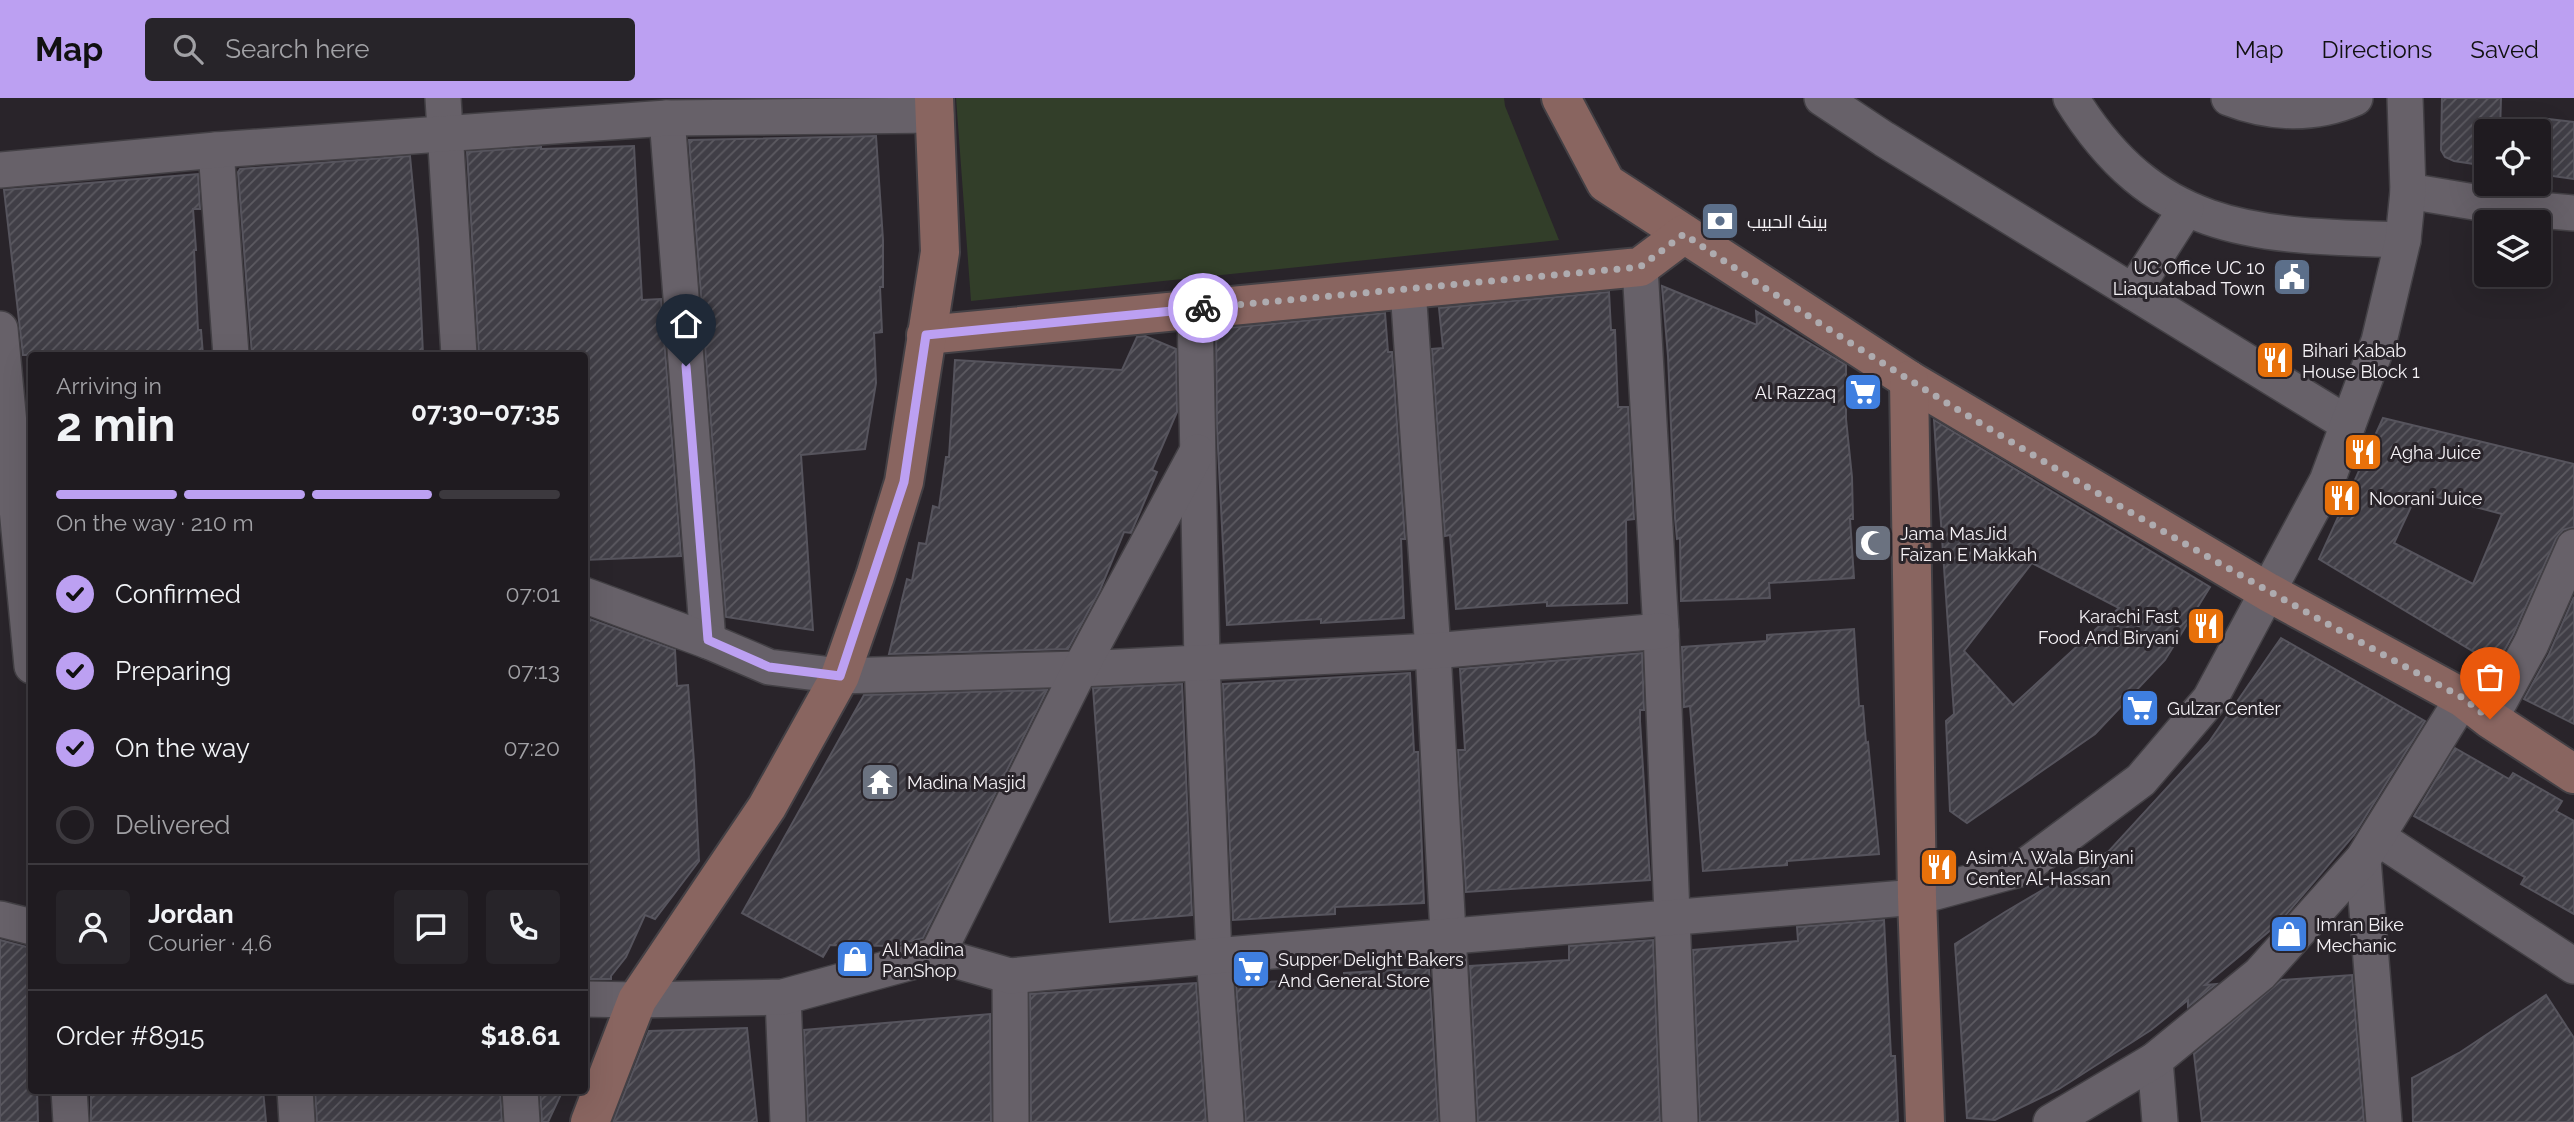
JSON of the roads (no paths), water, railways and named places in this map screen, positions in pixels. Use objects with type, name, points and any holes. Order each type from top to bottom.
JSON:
[{"type":"street","points":[[443,98],[459,352]]},
{"type":"street","points":[[1561,98],[1606,183],[1909,380],[2268,592],[2476,708],[2574,774]]},
{"type":"street","points":[[1822,98],[2348,424]]},
{"type":"street","points":[[2071,98],[2101,142],[2125,168],[2152,190],[2186,209],[2246,228],[2309,236],[2403,240]]},
{"type":"street","points":[[2229,98],[2282,112],[2316,111],[2355,98]]},
{"type":"street","points":[[588,999],[783,997],[937,955],[1010,976],[1214,956],[1917,897],[2023,868],[2141,780],[2210,699],[2328,481],[2379,341],[2403,240],[2407,191],[2405,98]]},
{"type":"street","points":[[0,170],[216,150],[667,118],[935,107],[940,252],[904,482],[840,676],[767,807],[637,1000],[590,1122]]},
{"type":"street","points":[[667,118],[708,640]]},
{"type":"street","points":[[216,150],[231,352]]},
{"type":"street","points":[[2407,191],[2504,207],[2574,213]]},
{"type":"street","points":[[2133,292],[2186,209]]},
{"type":"street","points":[[926,335],[1640,267],[1684,234]]},
{"type":"street","points":[[1640,267],[1661,631],[1680,1122]]},
{"type":"street","points":[[1408,289],[1433,651],[1458,1122]]},
{"type":"street","points":[[1195,309],[1202,662],[1214,956],[1226,1122]]},
{"type":"street","points":[[0,329],[12,381],[28,609]]},
{"type":"street","points":[[1909,380],[1917,897],[1925,1122]]},
{"type":"street","points":[[937,955],[1080,669],[1198,450]]},
{"type":"street","points":[[2051,1122],[2155,1060],[2260,974],[2370,848],[2476,708],[2531,644],[2574,547]]},
{"type":"street","points":[[588,595],[708,640],[769,667],[840,676],[1080,669],[1433,651],[1661,631]]},
{"type":"street","points":[[2370,848],[2574,965]]},
{"type":"street","points":[[2370,848],[2384,1122]]},
{"type":"street","points":[[0,919],[28,926]]},
{"type":"street","points":[[1010,976],[1011,1122]]},
{"type":"street","points":[[783,997],[788,1122]]},
{"type":"street","points":[[2155,1060],[2160,1122]]},
{"type":"street","points":[[69,1094],[71,1122]]},
{"type":"street","points":[[295,1094],[297,1122]]},
{"type":"street","points":[[520,1094],[522,1122]]},
{"type":"place","name":"بينک الحبيب","points":[[1720,221]]},
{"type":"place","name":"UC Office UC 10 Liaquatabad Town","points":[[2292,277]]},
{"type":"place","name":"Bihari Kabab House Block 1","points":[[2275,360]]},
{"type":"place","name":"Al Razzaq","points":[[1863,392]]},
{"type":"place","name":"Agha Juice","points":[[2363,452]]},
{"type":"place","name":"Noorani Juice","points":[[2342,498]]},
{"type":"place","name":"Jama MasJid Faizan E Makkah","points":[[1873,543]]},
{"type":"place","name":"Karachi Fast Food And Biryani","points":[[2206,626]]},
{"type":"place","name":"Gulzar Center","points":[[2140,708]]},
{"type":"place","name":"Madina Masjid","points":[[880,782]]},
{"type":"place","name":"Asim A. Wala Biryani Center Al-Hassan","points":[[1939,867]]},
{"type":"place","name":"Imran Bike Mechanic","points":[[2289,934]]},
{"type":"place","name":"Al Madina PanShop","points":[[855,959]]},
{"type":"place","name":"Supper Delight Bakers And General Store","points":[[1251,969]]}]
